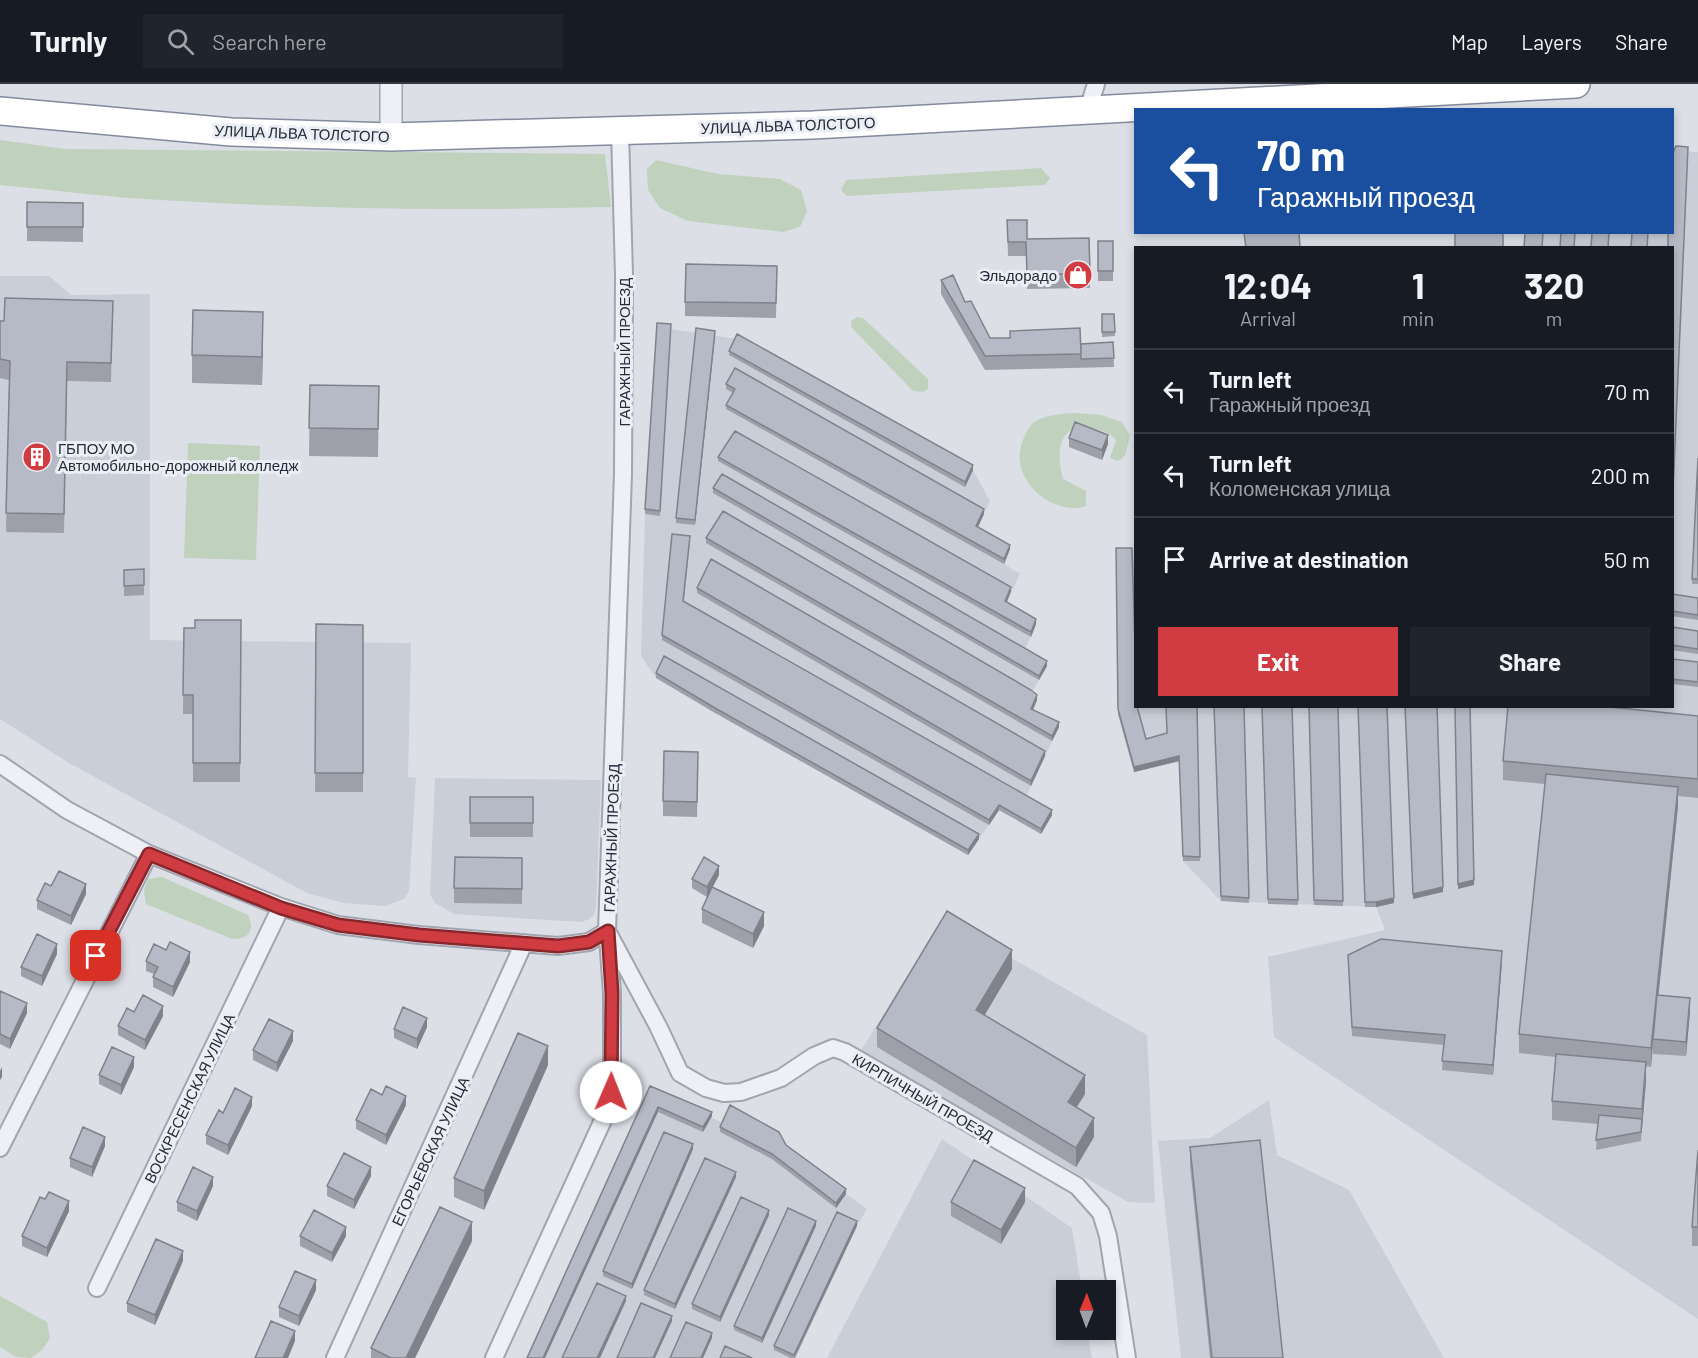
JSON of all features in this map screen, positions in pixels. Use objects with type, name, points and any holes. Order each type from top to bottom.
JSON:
[{"type":"highway","name":"УЛИЦА ЛЬВА ТОЛСТОГО","points":[[1146,108],[1576,84]]},
{"type":"highway","name":"УЛИЦА ЛЬВА ТОЛСТОГО","points":[[0,111],[231,132],[391,137],[813,124],[1134,109]]},
{"type":"street","points":[[391,84],[391,137]]},
{"type":"street","points":[[1092,111],[1091,100],[1096,84]]},
{"type":"street","name":"ГАРАЖНЫЙ ПРОЕЗД","points":[[0,764],[67,810],[149,854],[281,908],[338,925],[419,935],[558,946],[589,942],[608,931],[623,474],[624,276],[620,131]]},
{"type":"street","points":[[0,1149],[149,854]]},
{"type":"street","name":"ВОСКРЕСЕНСКАЯ УЛИЦА","points":[[97,1288],[281,908]]},
{"type":"street","points":[[494,1358],[603,1119],[611,1092],[612,993],[608,931]]},
{"type":"street","name":"КИРПИЧНЫЙ ПРОЕЗД","points":[[608,931],[680,1073],[706,1088],[724,1093],[741,1092],[781,1078],[814,1056],[833,1048],[845,1052],[1077,1186],[1101,1214],[1108,1236],[1127,1358]]},
{"type":"street","name":"ЕГОРЬЕВСКАЯ УЛИЦА","points":[[335,1358],[524,943]]},
{"type":"shaded area","points":[[1676,151],[1698,152],[1698,1319],[1274,1037],[1268,957],[1385,930],[1376,907],[1221,901],[1183,861],[1179,762],[1134,772],[1118,714],[1116,553],[1132,553],[1134,548],[1134,708],[1674,708],[1674,246],[1524,246],[1525,234],[1674,234]]},
{"type":"shaded area","points":[[0,276],[49,276],[71,295],[150,294],[150,640],[411,643],[408,777],[416,778],[409,891],[404,899],[385,906],[344,903],[307,893],[69,763],[0,719]]},
{"type":"shaded area","points":[[671,329],[737,339],[973,470],[990,501],[976,531],[1010,549],[1004,564],[1020,574],[1005,606],[1036,624],[1024,652],[1047,666],[1031,694],[1037,700],[1031,713],[1059,727],[1025,799],[1052,815],[1041,834],[999,810],[968,855],[656,678],[641,656],[645,514]]},
{"type":"shaded area","points":[[435,778],[601,780],[596,907],[590,919],[581,922],[454,914],[435,903],[430,894]]},
{"type":"shaded area","points":[[942,919],[1147,1035],[1155,1203],[1128,1202],[860,1052]]},
{"type":"shaded area","points":[[650,1091],[786,1150],[867,1209],[795,1358],[529,1358]]},
{"type":"shaded area","points":[[1269,1100],[1277,1155],[1349,1190],[1444,1358],[1181,1358],[1158,1141],[1210,1138]]},
{"type":"shaded area","points":[[942,1139],[1072,1228],[1080,1280],[1056,1280],[1056,1340],[1089,1340],[1092,1358],[827,1358]]},
{"type":"green space","points":[[0,140],[65,149],[605,154],[611,207],[436,209],[261,205],[126,198],[0,185]]},
{"type":"green space","points":[[656,160],[718,174],[780,179],[801,190],[807,211],[800,227],[783,232],[688,221],[660,208],[648,190],[647,169]]},
{"type":"green space","points":[[1041,168],[1050,178],[1045,185],[847,196],[841,190],[846,180]]},
{"type":"green space","points":[[857,317],[863,318],[928,379],[928,389],[923,392],[913,391],[852,328],[851,321]]},
{"type":"green space","points":[[1077,413],[1101,415],[1122,422],[1130,435],[1125,456],[1118,461],[1110,458],[1116,440],[1109,434],[1084,427],[1074,428],[1067,433],[1060,448],[1061,469],[1063,479],[1086,491],[1086,506],[1080,508],[1061,506],[1039,494],[1030,486],[1020,464],[1023,440],[1032,424],[1053,415]]},
{"type":"green space","points":[[188,443],[260,446],[256,560],[184,558]]},
{"type":"green space","points":[[162,877],[248,915],[251,926],[249,933],[243,938],[232,939],[146,904],[144,890],[148,879]]},
{"type":"green space","points":[[0,1296],[47,1322],[50,1338],[42,1350],[31,1358],[16,1357],[0,1347]]},
{"type":"building","points":[[1676,146],[1688,147],[1674,467],[1674,246],[1668,246],[1668,234],[1674,234],[1674,150]]},
{"type":"building","points":[[27,202],[83,203],[83,227],[27,227]]},
{"type":"building","points":[[1007,220],[1027,220],[1027,239],[1089,238],[1090,273],[1027,275],[1026,242],[1008,242]]},
{"type":"building","points":[[1244,234],[1299,234],[1300,246],[1246,246]]},
{"type":"building","points":[[1455,234],[1503,234],[1503,246],[1455,246]]},
{"type":"building","points":[[1525,234],[1543,234],[1542,246],[1524,246]]},
{"type":"building","points":[[1561,234],[1575,234],[1574,246],[1560,246]]},
{"type":"building","points":[[1592,234],[1609,234],[1608,246],[1591,246]]},
{"type":"building","points":[[1632,234],[1648,234],[1647,246],[1631,246]]},
{"type":"building","points":[[1098,241],[1113,241],[1113,271],[1098,271]]},
{"type":"building","points":[[686,264],[777,266],[776,303],[685,302]]},
{"type":"building","points":[[953,275],[965,302],[971,301],[990,338],[1010,338],[1010,331],[1080,328],[1081,354],[985,356],[941,280]]},
{"type":"building","name":"ГБПОУ МО Автомобильно-дорожный колледж","points":[[5,298],[113,301],[111,363],[67,362],[64,514],[6,513],[10,361],[0,359],[0,321],[4,321]]},
{"type":"building","points":[[193,310],[263,312],[262,357],[192,355]]},
{"type":"building","points":[[1102,314],[1114,314],[1115,332],[1102,332]]},
{"type":"building","points":[[657,323],[671,324],[660,511],[645,509]]},
{"type":"building","points":[[696,328],[715,331],[695,520],[676,518]]},
{"type":"building","points":[[737,334],[973,465],[965,482],[729,351]]},
{"type":"building","points":[[1113,342],[1114,358],[1081,359],[1081,344]]},
{"type":"building","points":[[735,368],[984,509],[976,526],[1010,545],[1004,559],[726,405],[735,389],[726,384]]},
{"type":"building","points":[[310,385],[379,386],[378,429],[309,428]]},
{"type":"building","points":[[1075,422],[1108,435],[1102,450],[1069,438]]},
{"type":"building","points":[[735,431],[1011,587],[1005,601],[1036,619],[1031,632],[718,457]]},
{"type":"building","points":[[1698,458],[1698,579],[1692,579]]},
{"type":"building","points":[[722,474],[1047,661],[1039,676],[713,488]]},
{"type":"building","points":[[723,511],[1031,690],[1037,695],[1031,709],[1059,722],[1052,736],[706,538]]},
{"type":"building","points":[[672,534],[690,536],[683,601],[1052,810],[1041,829],[999,805],[989,820],[662,635]]},
{"type":"building","points":[[1116,548],[1132,548],[1134,708],[1138,708],[1146,739],[1167,733],[1166,708],[1197,708],[1200,857],[1183,856],[1179,756],[1134,767],[1118,709]]},
{"type":"building","points":[[711,559],[1045,751],[1031,781],[697,588]]},
{"type":"building","points":[[144,569],[144,585],[124,586],[124,570]]},
{"type":"building","points":[[1674,594],[1698,598],[1698,615],[1674,611]]},
{"type":"building","points":[[195,620],[241,620],[240,763],[193,763],[193,695],[183,695],[184,628],[195,628]]},
{"type":"building","points":[[316,624],[363,625],[363,773],[315,773]]},
{"type":"building","points":[[1674,627],[1698,631],[1698,649],[1674,645]]},
{"type":"building","points":[[664,656],[979,834],[968,850],[715,708],[656,673]]},
{"type":"building","points":[[1674,659],[1698,662],[1698,682],[1674,679]]},
{"type":"building","points":[[1214,708],[1244,708],[1249,898],[1221,896]]},
{"type":"building","points":[[1262,708],[1292,708],[1298,900],[1268,899]]},
{"type":"building","points":[[1309,708],[1338,708],[1343,901],[1314,900]]},
{"type":"building","points":[[1358,708],[1387,708],[1394,898],[1365,902]]},
{"type":"building","points":[[1405,708],[1437,708],[1443,887],[1413,894]]},
{"type":"building","points":[[1455,708],[1470,708],[1474,880],[1458,884]]},
{"type":"building","points":[[1508,708],[1620,708],[1698,716],[1698,779],[1503,761]]},
{"type":"building","points":[[664,751],[698,752],[697,802],[663,801]]},
{"type":"building","points":[[1546,774],[1678,787],[1651,1048],[1519,1034]]},
{"type":"building","points":[[470,797],[533,797],[533,823],[470,823]]},
{"type":"building","points":[[455,857],[522,858],[522,889],[454,888]]},
{"type":"building","points":[[704,857],[719,866],[707,887],[692,879]]},
{"type":"building","points":[[59,871],[86,884],[71,916],[37,900],[45,883],[51,886]]},
{"type":"building","points":[[712,887],[764,912],[753,934],[702,909]]},
{"type":"building","points":[[947,911],[1012,950],[976,1010],[1085,1075],[1068,1102],[1094,1118],[1076,1148],[877,1028]]},
{"type":"building","points":[[37,934],[57,944],[42,976],[21,967]]},
{"type":"building","points":[[1381,939],[1502,951],[1493,1065],[1442,1061],[1445,1035],[1352,1027],[1348,955]]},
{"type":"building","points":[[170,942],[190,952],[173,987],[153,977],[158,967],[146,961],[154,944],[166,950]]},
{"type":"building","points":[[0,991],[27,1003],[10,1039],[0,1034]]},
{"type":"building","points":[[143,995],[163,1006],[145,1040],[118,1026],[127,1008],[134,1012]]},
{"type":"building","points":[[1657,995],[1690,998],[1686,1042],[1653,1039]]},
{"type":"building","points":[[403,1007],[427,1018],[417,1039],[394,1029]]},
{"type":"building","points":[[269,1019],[293,1031],[277,1063],[253,1050]]},
{"type":"building","points":[[518,1033],[548,1046],[484,1191],[454,1178]]},
{"type":"building","points":[[112,1047],[134,1057],[121,1085],[99,1075]]},
{"type":"building","points":[[1556,1054],[1646,1062],[1642,1109],[1552,1101]]},
{"type":"building","points":[[386,1086],[406,1096],[386,1135],[356,1120],[371,1089],[382,1095]]},
{"type":"building","points":[[650,1086],[712,1112],[703,1127],[658,1107],[543,1358],[527,1358]]},
{"type":"building","points":[[235,1088],[252,1097],[228,1145],[206,1135],[219,1110],[223,1113]]},
{"type":"building","points":[[730,1105],[779,1132],[786,1145],[846,1189],[836,1203],[772,1154],[720,1127]]},
{"type":"building","points":[[1599,1115],[1642,1119],[1641,1132],[1596,1140]]},
{"type":"building","points":[[83,1127],[105,1137],[92,1167],[70,1158]]},
{"type":"building","points":[[664,1132],[693,1144],[632,1284],[603,1271]]},
{"type":"building","points":[[1260,1140],[1283,1358],[1212,1358],[1190,1147]]},
{"type":"building","points":[[1698,1150],[1698,1227],[1692,1227]]},
{"type":"building","points":[[344,1153],[371,1167],[354,1200],[327,1186]]},
{"type":"building","points":[[705,1158],[736,1172],[675,1304],[644,1290]]},
{"type":"building","points":[[974,1160],[1025,1188],[1001,1230],[951,1202]]},
{"type":"building","points":[[193,1167],[213,1177],[197,1211],[177,1202]]},
{"type":"building","points":[[49,1192],[69,1201],[47,1248],[22,1236],[40,1197],[45,1199]]},
{"type":"building","points":[[741,1197],[769,1210],[720,1317],[692,1304]]},
{"type":"building","points":[[440,1207],[472,1222],[406,1358],[391,1358],[371,1348]]},
{"type":"building","points":[[788,1208],[816,1221],[762,1338],[734,1326]]},
{"type":"building","points":[[314,1210],[346,1227],[332,1253],[300,1236]]},
{"type":"building","points":[[837,1212],[857,1221],[794,1355],[774,1346]]},
{"type":"building","points":[[156,1239],[183,1251],[155,1315],[127,1303]]},
{"type":"building","points":[[295,1271],[316,1280],[299,1316],[279,1307]]},
{"type":"building","points":[[597,1283],[626,1296],[597,1358],[562,1358]]},
{"type":"building","points":[[641,1303],[672,1316],[653,1358],[617,1358]]},
{"type":"building","points":[[271,1321],[295,1331],[283,1358],[255,1358]]},
{"type":"building","points":[[686,1322],[712,1333],[701,1358],[670,1358]]},
{"type":"building","points":[[725,1346],[752,1358],[720,1358]]},
{"type":"place","name":"Эльдорадо","points":[[1078,275]]},
{"type":"place","name":"ГБПОУ МО Автомобильно-дорожный колледж","points":[[37,457]]},
{"type":"route","points":[[96,956],[149,854],[281,908],[338,925],[419,935],[558,946],[589,942],[608,931],[612,993],[611,1092]]}]
